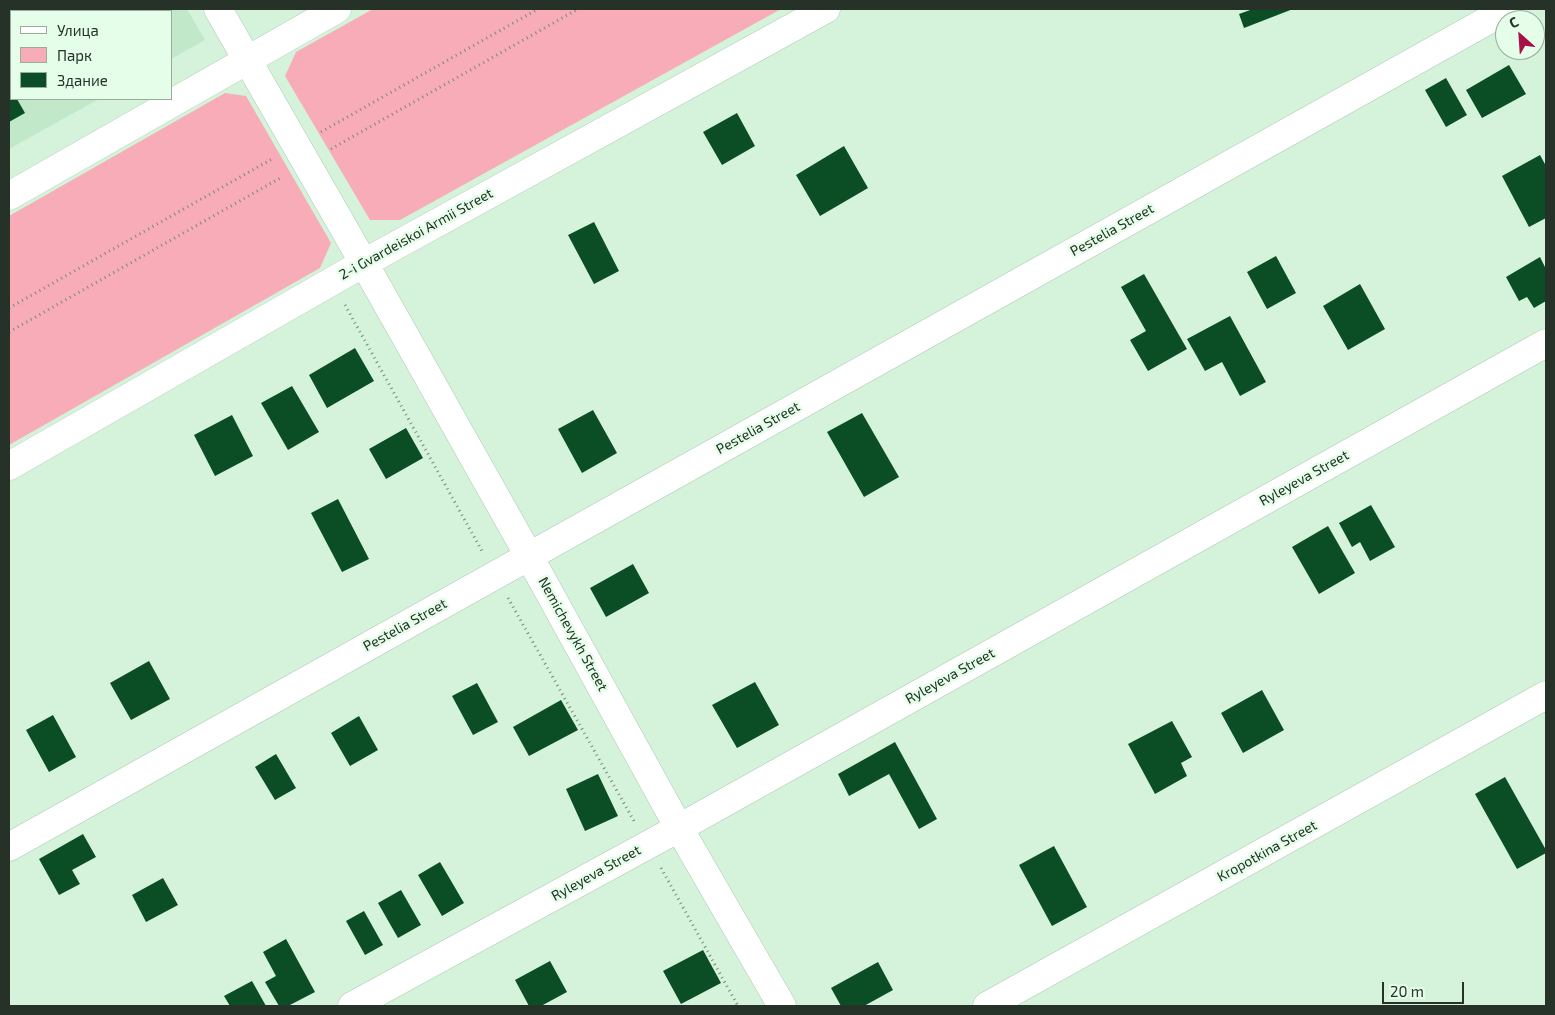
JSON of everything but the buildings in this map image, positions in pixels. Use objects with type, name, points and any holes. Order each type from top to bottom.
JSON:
[{"type":"street","points":[[218,9],[247,60]]},
{"type":"street","points":[[9,196],[336,9]]},
{"type":"street","name":"2-i Gvardeiskoi Armii Street","points":[[9,466],[364,262],[826,9]]},
{"type":"street","name":"Pestelia Street","points":[[9,847],[1508,9]]},
{"type":"street","name":"Nemichevykh Street","points":[[247,60],[364,262],[530,556],[679,828],[782,1006]]},
{"type":"street","name":"Ryleyeva Street","points":[[352,1006],[679,828],[1546,342]]},
{"type":"street","name":"Kropotkina Street","points":[[987,1006],[1546,695]]},
{"type":"path","points":[[332,281],[738,1006]]},
{"type":"shaded area","points":[[9,9],[187,9],[205,40],[172,58],[172,10],[10,10],[10,100],[97,100],[9,149]]},
{"type":"green space","points":[[373,9],[781,9],[400,220],[370,220],[285,76],[296,52]]},
{"type":"green space","points":[[225,93],[246,96],[331,243],[320,268],[9,445],[9,216]]}]
